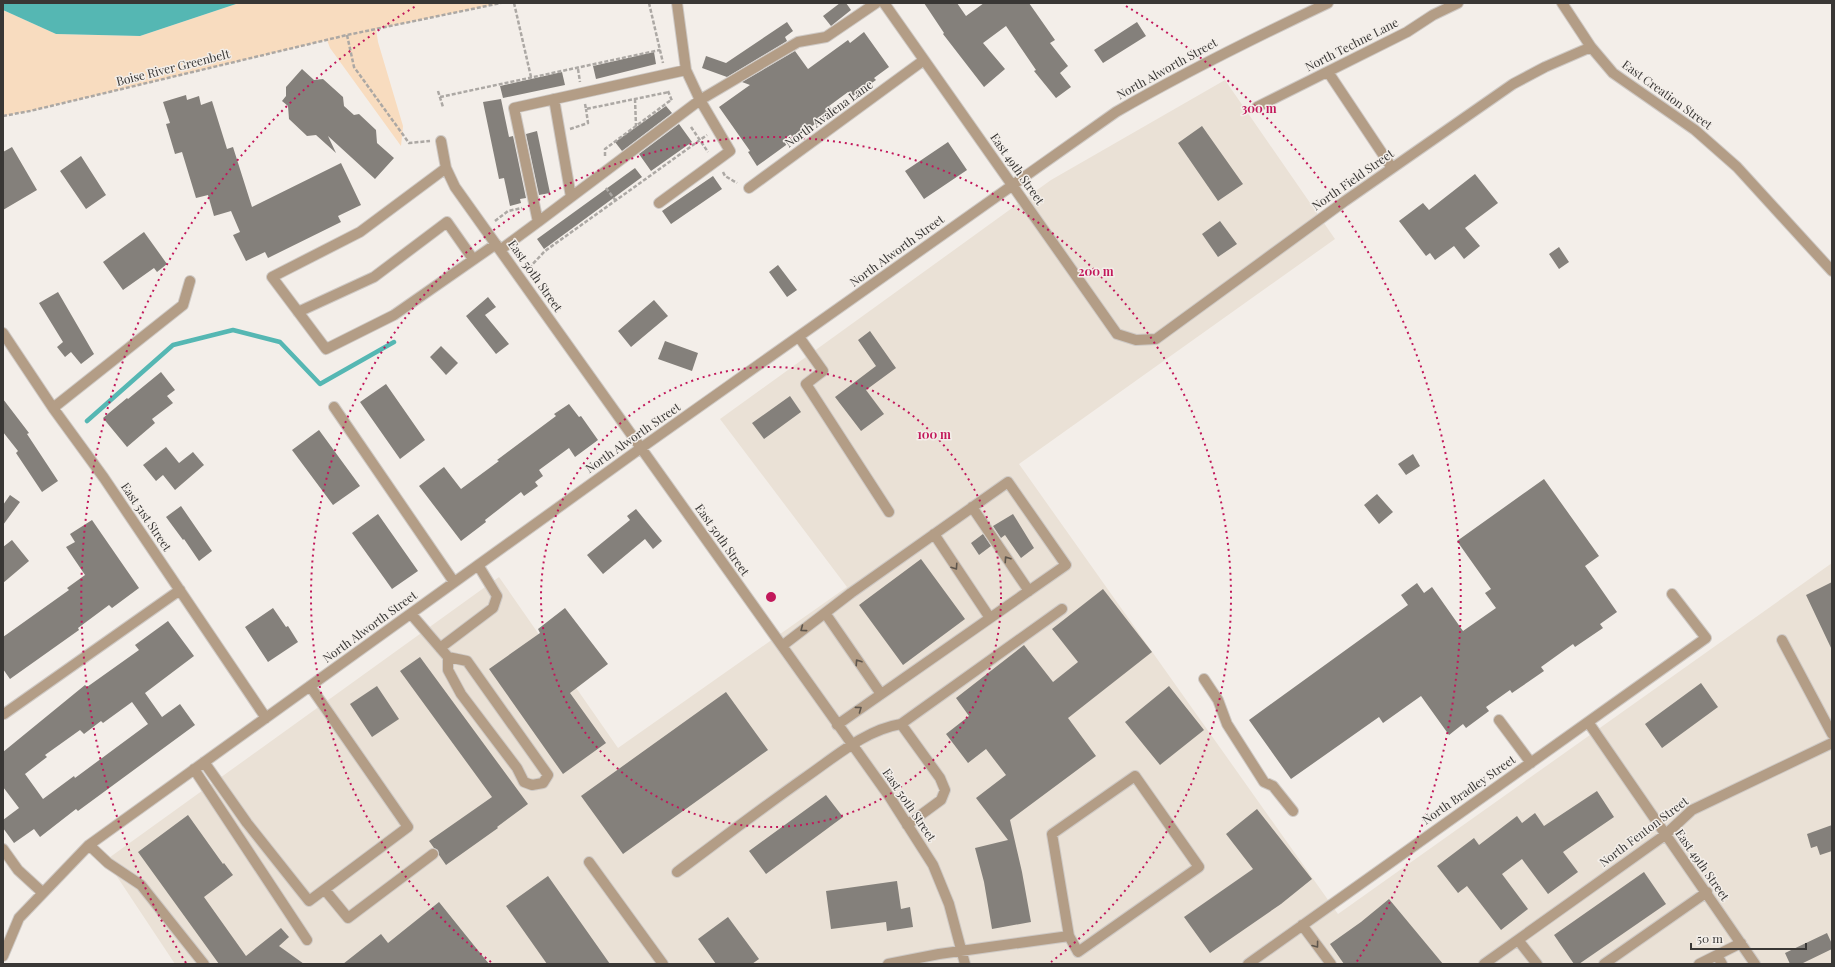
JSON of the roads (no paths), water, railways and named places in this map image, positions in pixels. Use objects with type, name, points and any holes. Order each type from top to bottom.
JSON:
[{"type":"street","points":[[659,203],[730,151],[700,100],[686,70],[677,3]]},
{"type":"street","points":[[446,168],[360,232],[272,278],[326,349],[394,315],[473,259],[498,247],[538,222],[700,100],[798,42],[826,37],[876,3]]},
{"type":"street","name":"East 49th Street","points":[[884,3],[1117,334],[1136,340]]},
{"type":"street","name":"North Alworth Street","points":[[3,956],[19,918],[88,845],[641,448],[1012,184],[1116,112],[1214,58],[1328,3]]},
{"type":"street","name":"North Techne Lane","points":[[1257,107],[1406,32],[1458,3]]},
{"type":"street","name":"East Creation Street","points":[[1562,3],[1591,47],[1613,73],[1695,130],[1737,167],[1832,271]]},
{"type":"street","name":"North Field Street","points":[[1136,340],[1156,338],[1392,168],[1513,84],[1545,67],[1591,47]]},
{"type":"street","name":"North Avalena Lane","points":[[749,188],[924,60]]},
{"type":"street","points":[[538,222],[514,108],[686,70]]},
{"type":"street","points":[[1328,72],[1392,168]]},
{"type":"street","points":[[554,99],[570,197]]},
{"type":"street","name":"East 50th Street","points":[[441,141],[446,168],[455,187],[889,796],[933,865],[948,904],[965,964]]},
{"type":"street","points":[[298,312],[374,277],[447,222],[473,259]]},
{"type":"street","points":[[53,408],[183,305],[190,281]]},
{"type":"street","name":"East 51st Street","points":[[3,333],[53,408],[104,478],[266,718]]},
{"type":"street","points":[[799,337],[823,371],[806,384],[889,512]]},
{"type":"street","points":[[334,408],[454,582]]},
{"type":"street","points":[[782,646],[825,613],[1008,482],[1066,565],[838,724]]},
{"type":"street","points":[[972,507],[1029,591]]},
{"type":"street","points":[[934,534],[990,618]]},
{"type":"street","points":[[440,648],[493,608],[497,596],[478,565]]},
{"type":"street","points":[[4,714],[180,590]]},
{"type":"street","name":"North Bradley Street","points":[[1248,964],[1706,638],[1672,594]]},
{"type":"street","points":[[677,872],[852,744],[887,726],[900,724],[1062,609]]},
{"type":"street","points":[[825,613],[880,694]]},
{"type":"street","points":[[411,614],[448,657],[467,661],[548,774],[543,783],[532,785],[524,782],[517,768],[458,688],[448,670],[448,657]]},
{"type":"street","points":[[1782,640],[1832,734]]},
{"type":"street","points":[[1204,679],[1218,700],[1227,724],[1264,782],[1273,786],[1293,810]]},
{"type":"street","points":[[204,762],[247,823],[309,901],[408,827],[336,721],[310,686]]},
{"type":"street","points":[[1499,720],[1531,763]]},
{"type":"street","name":"East 49th Street","points":[[1588,722],[1665,835],[1707,892],[1755,964]]},
{"type":"street","points":[[900,724],[940,778],[945,790],[941,800],[907,825]]},
{"type":"street","name":"North Fenton Street","points":[[1484,964],[1665,835],[1692,810],[1832,743]]},
{"type":"street","points":[[194,770],[307,940]]},
{"type":"street","points":[[1135,776],[1199,867],[1078,952],[1069,936],[1052,834],[1135,776]]},
{"type":"street","points":[[88,845],[108,863],[141,885],[204,964]]},
{"type":"street","points":[[3,849],[18,870],[42,892]]},
{"type":"street","points":[[324,890],[348,918],[433,854]]},
{"type":"street","points":[[588,862],[663,964]]},
{"type":"street","points":[[1604,964],[1707,892]]},
{"type":"street","points":[[1302,925],[1330,964]]},
{"type":"street","points":[[888,964],[939,954],[1069,936]]},
{"type":"street","points":[[1518,940],[1537,964]]},
{"type":"street","points":[[1699,964],[1720,959],[1741,943]]},
{"type":"water","points":[[3,3],[239,3],[140,36],[56,34],[3,10]]},
{"type":"waterway","points":[[87,421],[173,345],[233,330],[280,342],[320,384],[394,342]]}]
